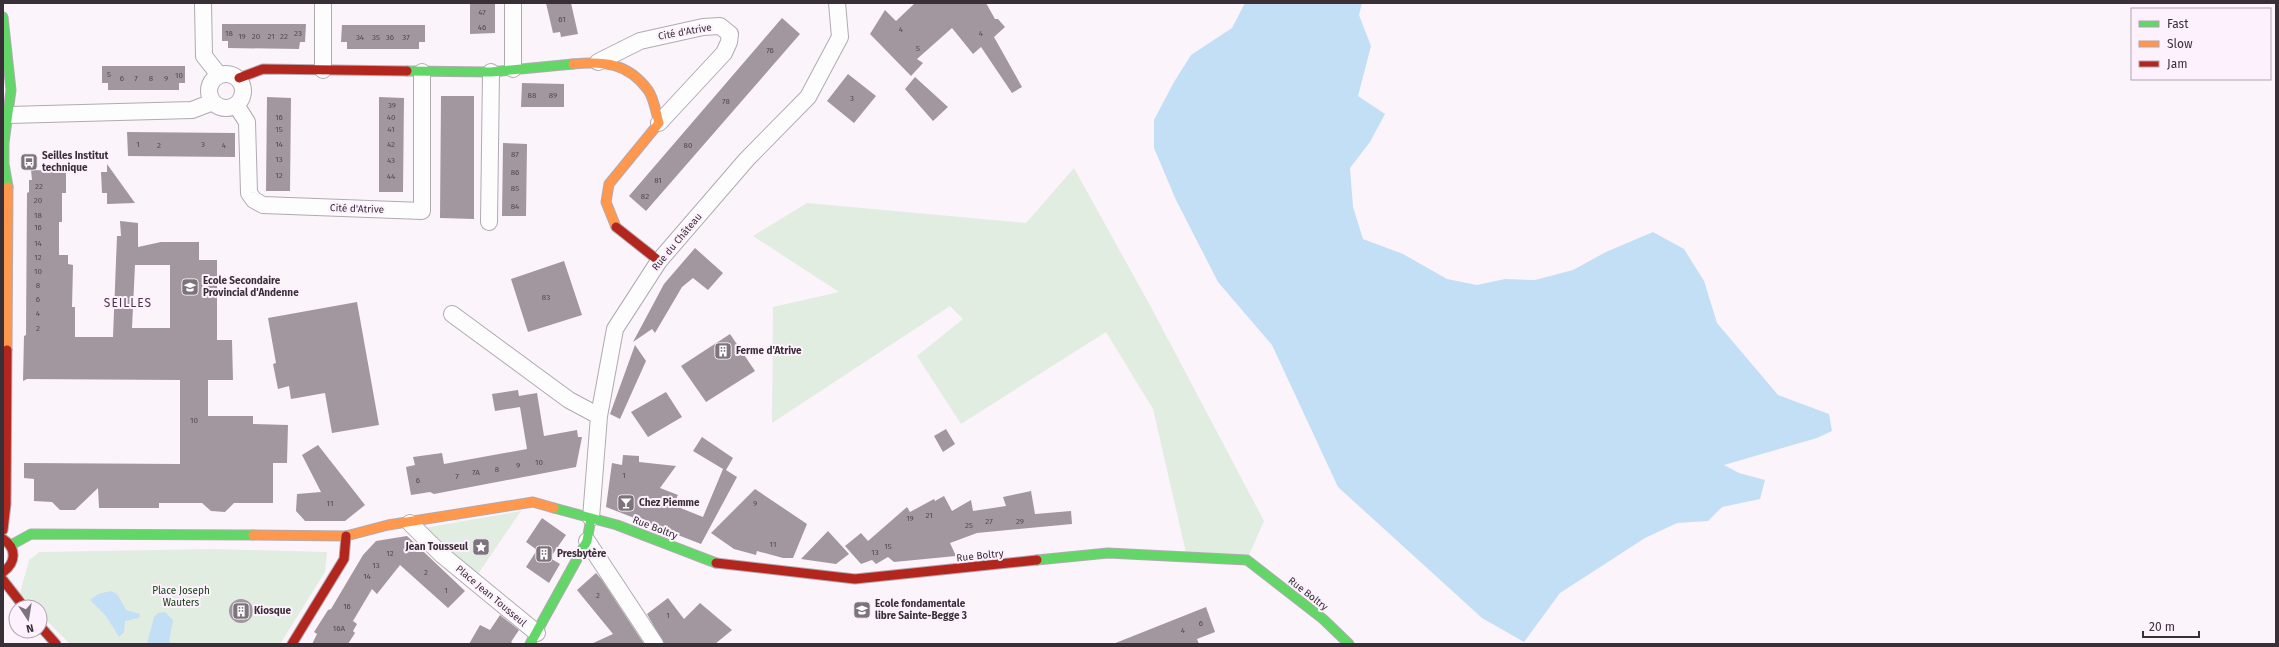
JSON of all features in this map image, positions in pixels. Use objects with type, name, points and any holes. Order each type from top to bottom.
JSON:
[{"type":"street","points":[[204,3],[204,56],[219,75],[209,87],[209,93],[213,102],[227,108],[236,105],[244,92],[242,82],[239,78]]},
{"type":"street","points":[[323,3],[323,70]]},
{"type":"street","points":[[512,3],[513,69]]},
{"type":"street","name":"Rue du Château","points":[[591,518],[599,416],[615,329],[659,261],[747,159],[808,97],[840,37],[837,3]]},
{"type":"street","points":[[3,530],[6,518],[8,396],[4,143],[9,115],[11,90],[4,20]]},
{"type":"street","name":"Cité d'Atrive","points":[[598,62],[640,41],[703,27],[720,26],[730,34],[729,42],[724,53],[659,123],[609,184],[606,202],[614,226],[659,261]]},
{"type":"street","name":"Cité d'Atrive","points":[[219,75],[229,74],[239,78],[263,69],[491,72],[598,62],[625,68],[649,91],[659,123]]},
{"type":"street","name":"Cité d'Atrive","points":[[236,105],[247,122],[249,193],[254,200],[263,205],[422,211],[422,72]]},
{"type":"street","points":[[490,222],[491,72]]},
{"type":"street","points":[[9,115],[192,110],[213,102]]},
{"type":"street","points":[[452,314],[569,400],[599,416]]},
{"type":"street","points":[[11,545],[31,534],[346,536],[388,525],[410,523],[533,502],[591,518]]},
{"type":"street","name":"Place Jean Tousseul","points":[[410,523],[441,554],[533,639],[587,541],[591,518]]},
{"type":"street","name":"Rue Boltry","points":[[591,518],[617,525],[720,565],[855,579],[1108,552],[1247,560],[1323,619],[1349,644]]},
{"type":"street","points":[[292,644],[344,559],[346,536]]},
{"type":"street","points":[[3,538],[11,545],[13,551],[12,563],[3,572]]},
{"type":"street","points":[[587,541],[655,644]]},
{"type":"street","points":[[3,580],[18,599]]},
{"type":"street","points":[[48,635],[56,644]]},
{"type":"green space","points":[[1074,168],[1152,309],[1264,521],[1247,560],[1187,557],[1153,409],[1106,332],[961,424],[917,356],[963,319],[950,306],[772,423],[773,307],[839,292],[753,236],[807,203],[1026,223]]},
{"type":"green space","points":[[521,511],[478,574],[424,528]]},
{"type":"green space","name":"Place Joseph Wauters","points":[[213,549],[327,552],[325,572],[280,644],[70,644],[48,622],[48,599],[26,599],[20,593],[29,560],[39,552]]},
{"type":"water","points":[[1245,3],[1362,3],[1359,15],[1371,46],[1358,96],[1385,114],[1370,142],[1350,168],[1353,207],[1363,239],[1403,254],[1447,279],[1477,285],[1505,279],[1535,280],[1573,270],[1606,252],[1653,232],[1684,249],[1704,281],[1717,323],[1778,395],[1829,414],[1832,431],[1817,438],[1724,465],[1739,473],[1765,480],[1760,499],[1722,507],[1708,521],[1677,523],[1645,538],[1560,593],[1524,642],[1482,618],[1338,487],[1272,345],[1218,282],[1176,200],[1154,148],[1154,120],[1174,82],[1191,55],[1232,28]]},
{"type":"water","points":[[111,591],[117,594],[126,610],[140,614],[139,618],[125,621],[124,632],[119,637],[106,616],[90,600],[98,594]]},
{"type":"water","points":[[165,612],[173,620],[169,642],[175,644],[147,644],[154,617],[158,613]]},
{"type":"building","points":[[470,3],[495,3],[495,33],[470,34]]},
{"type":"building","points":[[546,3],[571,3],[578,34],[561,37],[560,32],[553,33]]},
{"type":"building","points":[[915,3],[986,3],[995,19],[998,19],[1005,27],[994,37],[1022,87],[1012,93],[981,47],[973,54],[952,28],[917,59],[923,63],[911,76],[870,34],[885,10],[896,21]]},
{"type":"building","points":[[782,18],[800,34],[646,211],[629,196]]},
{"type":"building","points":[[222,24],[306,24],[305,42],[300,42],[299,49],[228,48],[228,41],[222,41]]},
{"type":"building","points":[[342,25],[425,25],[425,42],[419,42],[419,49],[347,49],[347,42],[341,42]]},
{"type":"building","points":[[102,66],[185,66],[185,83],[179,83],[179,90],[108,90],[108,83],[102,83]]},
{"type":"building","points":[[848,74],[876,96],[854,123],[827,101]]},
{"type":"building","points":[[915,77],[948,107],[933,121],[905,89]]},
{"type":"building","points":[[522,83],[564,84],[564,107],[521,107]]},
{"type":"building","points":[[441,96],[474,96],[474,219],[440,218]]},
{"type":"building","points":[[267,97],[291,98],[290,191],[266,191]]},
{"type":"building","points":[[379,97],[404,98],[403,192],[379,192]]},
{"type":"building","points":[[127,132],[235,133],[235,157],[128,156]]},
{"type":"building","points":[[503,143],[527,144],[526,216],[502,216]]},
{"type":"building","points":[[107,164],[135,203],[107,204],[107,193],[102,193],[101,172],[107,172]]},
{"type":"building","points":[[31,170],[66,171],[66,193],[62,193],[62,222],[59,222],[59,255],[68,255],[68,264],[73,265],[72,307],[75,307],[75,337],[113,337],[117,236],[121,236],[120,221],[138,223],[138,247],[161,242],[199,242],[199,260],[217,260],[217,340],[232,340],[233,380],[208,380],[208,416],[253,416],[253,424],[288,425],[287,463],[273,463],[273,503],[234,503],[225,512],[211,511],[202,503],[159,503],[159,508],[99,508],[98,488],[75,510],[60,510],[52,502],[34,501],[34,479],[24,478],[24,463],[180,464],[180,380],[27,379],[23,381],[24,336],[26,335],[27,193],[29,192],[29,180],[32,180]],"holes":[[[135,265],[170,265],[170,328],[132,328]]]},
{"type":"building","points":[[695,248],[723,273],[708,290],[693,278],[682,287],[655,333],[652,329],[633,342],[664,284]]},
{"type":"building","points":[[564,261],[582,315],[528,332],[511,279]]},
{"type":"building","points":[[357,302],[379,425],[332,433],[325,393],[291,399],[289,386],[278,389],[273,364],[276,363],[268,318]]},
{"type":"building","points":[[730,334],[755,371],[706,402],[681,366]]},
{"type":"building","points":[[635,345],[646,361],[620,419],[610,414]]},
{"type":"building","points":[[518,390],[519,396],[537,393],[544,436],[577,430],[578,437],[582,437],[576,467],[434,494],[430,492],[411,495],[406,467],[415,465],[413,457],[442,453],[444,464],[527,449],[520,407],[495,411],[492,394]]},
{"type":"building","points":[[666,392],[682,417],[648,437],[631,412]]},
{"type":"building","points":[[946,429],[955,444],[943,452],[934,436]]},
{"type":"building","points":[[702,437],[733,458],[726,470],[737,477],[701,544],[606,507],[612,463],[622,465],[623,455],[639,456],[639,462],[676,466],[660,488],[678,495],[673,505],[703,517],[723,469],[693,451]]},
{"type":"building","points":[[318,445],[365,505],[345,521],[305,521],[296,511],[297,494],[321,492],[302,455]]},
{"type":"building","points":[[755,489],[807,524],[793,558],[783,558],[757,551],[756,555],[734,549],[711,533]]},
{"type":"building","points":[[1031,491],[1035,514],[1071,511],[1072,524],[977,533],[950,543],[956,556],[894,562],[888,557],[876,564],[872,560],[861,564],[845,546],[861,533],[868,541],[907,507],[910,512],[934,499],[935,501],[944,496],[952,511],[971,500],[973,511],[1006,506],[1003,497]]},
{"type":"building","name":"Presbytère","points":[[542,518],[566,535],[550,558],[560,564],[549,583],[526,567],[537,550],[526,542]]},
{"type":"building","points":[[828,531],[849,554],[836,564],[801,559]]},
{"type":"building","points":[[407,536],[465,591],[448,608],[400,565],[377,594],[372,589],[353,621],[357,624],[353,631],[355,633],[348,644],[312,644],[317,634],[314,632],[328,610],[331,609],[363,555],[376,541]]},
{"type":"building","points":[[596,573],[644,644],[591,644],[613,634],[577,590]]},
{"type":"building","points":[[668,598],[684,619],[700,603],[732,630],[715,644],[664,644],[647,614]]},
{"type":"building","name":"Kiosque","points":[[241,599],[250,602],[253,611],[250,620],[241,623],[232,620],[229,611],[232,602]]},
{"type":"building","points":[[1206,607],[1215,632],[1197,639],[1199,644],[1113,644]]},
{"type":"building","points":[[500,615],[519,630],[511,642],[514,644],[469,644],[480,625],[490,630]]},
{"type":"traffic: fast","points":[[3,17],[11,90],[4,143],[4,164],[8,187]]},
{"type":"traffic: fast","points":[[407,71],[491,72],[573,64]]},
{"type":"traffic: fast","points":[[554,508],[617,525],[716,563]]},
{"type":"traffic: fast","points":[[530,644],[587,541],[591,518]]},
{"type":"traffic: fast","points":[[11,545],[31,534],[253,535]]},
{"type":"traffic: fast","points":[[1037,560],[1108,553],[1247,560],[1323,619],[1349,644]]},
{"type":"traffic: slow","points":[[573,64],[606,64],[624,69],[632,74],[648,90],[655,106],[659,123],[609,184],[606,202],[616,227]]},
{"type":"traffic: slow","points":[[7,350],[8,187]]},
{"type":"traffic: slow","points":[[253,535],[346,536],[388,525],[533,502],[554,508]]},
{"type":"traffic: jam","points":[[239,78],[263,69],[407,71]]},
{"type":"traffic: jam","points":[[616,227],[659,261]]},
{"type":"traffic: jam","points":[[3,530],[6,504],[7,350]]},
{"type":"traffic: jam","points":[[292,644],[344,559],[346,536]]},
{"type":"traffic: jam","points":[[3,539],[8,543],[13,551],[12,560],[3,572]]},
{"type":"traffic: jam","points":[[716,563],[855,579],[1037,560]]},
{"type":"traffic: jam","points":[[3,580],[18,599]]},
{"type":"traffic: jam","points":[[48,635],[56,644]]},
{"type":"place","name":"Seilles Institut technique","points":[[29,162]]},
{"type":"place","name":"Ecole Secondaire Provincial d'Andenne","points":[[190,287]]},
{"type":"place","name":"Ferme d'Atrive","points":[[723,351]]},
{"type":"place","name":"Chez Piemme","points":[[626,503]]},
{"type":"place","name":"Jean Tousseul","points":[[481,547]]},
{"type":"place","name":"Presbytère","points":[[544,554]]},
{"type":"place","name":"Ecole fondamentale libre Sainte-Begge 3","points":[[862,610]]},
{"type":"place","name":"Kiosque","points":[[241,611]]},
{"type":"district","name":"SEILLES","points":[[128,303]]}]
